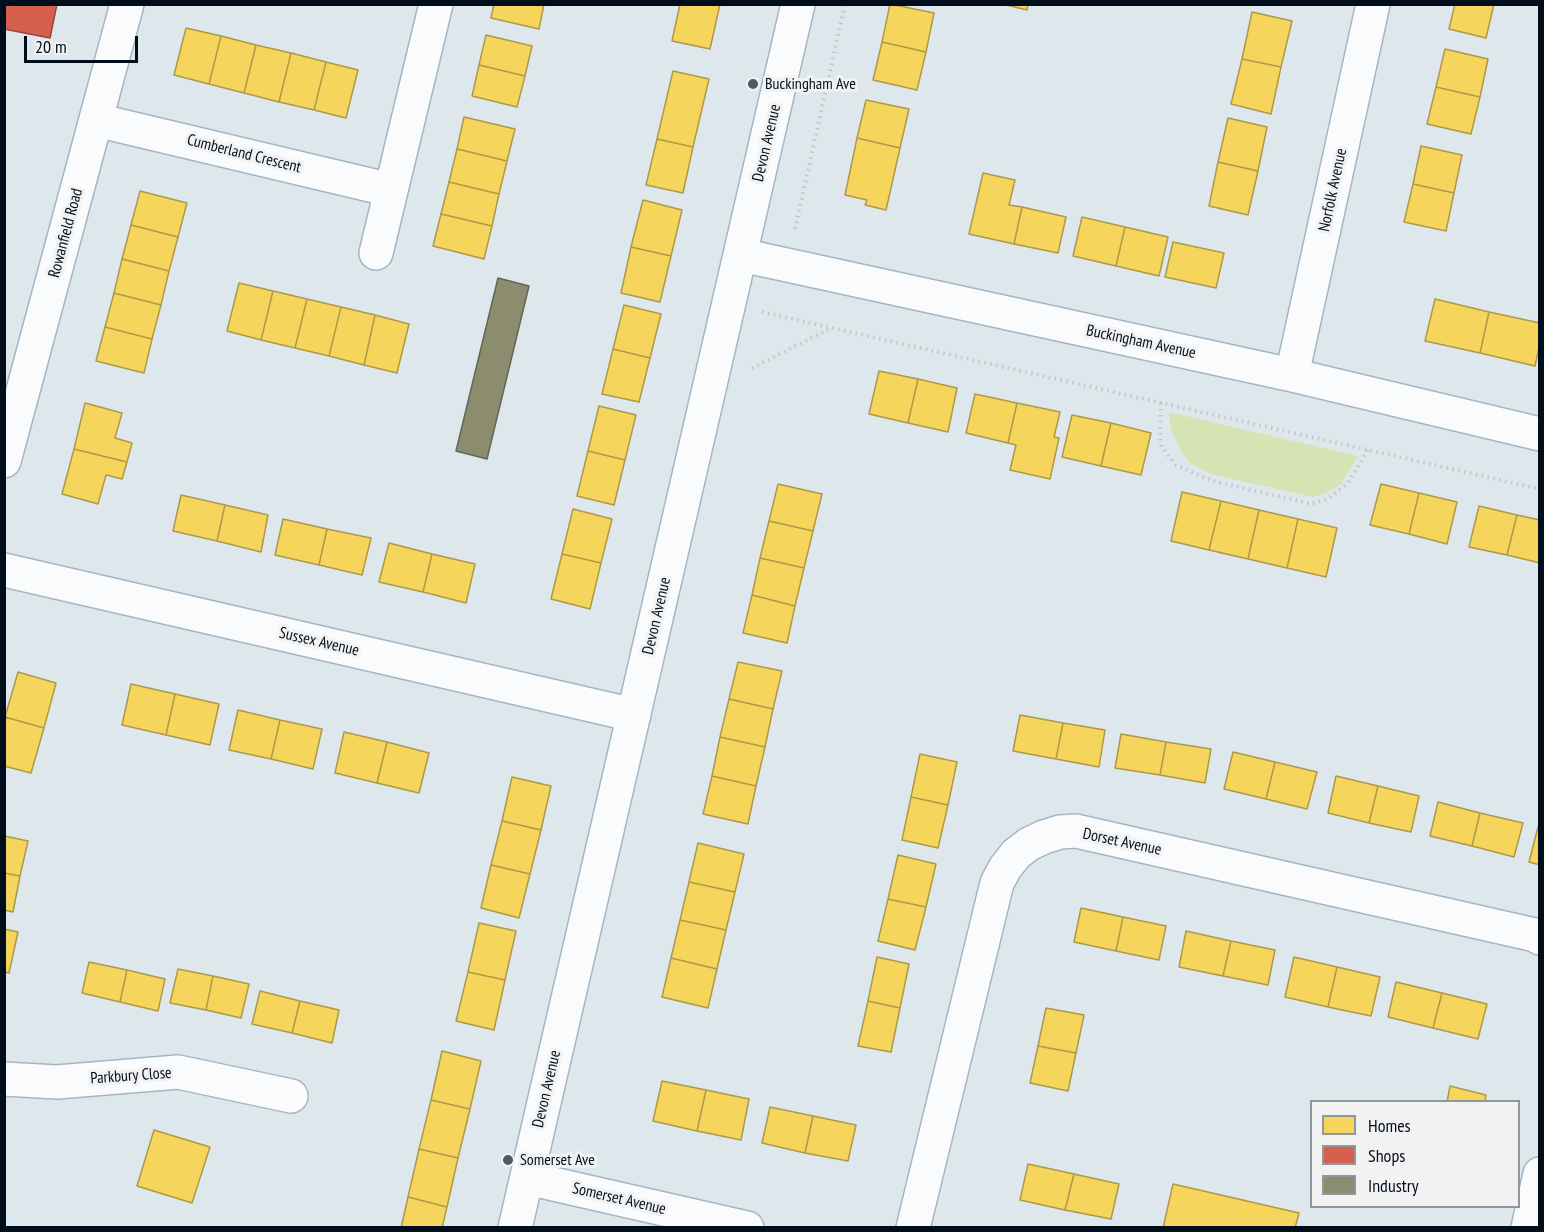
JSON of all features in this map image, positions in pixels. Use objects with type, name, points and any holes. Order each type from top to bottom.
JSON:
[{"type":"street","name":"Rowanfield Road","points":[[4,461],[16,370],[96,120],[127,4]]},
{"type":"street","points":[[376,253],[436,4]]},
{"type":"street","name":"Devon Avenue","points":[[515,1227],[798,4]]},
{"type":"street","name":"Norfolk Avenue","points":[[1292,375],[1373,4]]},
{"type":"street","name":"Cumberland Crescent","points":[[96,120],[391,190]]},
{"type":"street","name":"Buckingham Avenue","points":[[741,255],[1292,375],[1539,434]]},
{"type":"street","name":"Sussex Avenue","points":[[4,570],[634,715]]},
{"type":"street","name":"Dorset Avenue","points":[[914,1227],[997,883],[1016,854],[1029,844],[1044,837],[1059,832],[1076,831],[1535,934],[1539,938]]},
{"type":"street","name":"Parkbury Close","points":[[4,1078],[57,1082],[178,1072],[291,1096]]},
{"type":"street","points":[[1528,1227],[1539,1174]]},
{"type":"street","name":"Somerset Avenue","points":[[527,1178],[747,1227]]},
{"type":"path","points":[[787,265],[845,4]]},
{"type":"path","points":[[729,304],[1539,489]]},
{"type":"path","points":[[710,389],[831,327]]},
{"type":"path","points":[[1161,403],[1162,447],[1176,465],[1214,481],[1312,504],[1329,498],[1347,484],[1368,450]]},
{"type":"green space","points":[[1169,412],[1358,456],[1341,484],[1326,493],[1313,497],[1210,474],[1190,463],[1181,451],[1171,430]]},
{"type":"building: Homes","points":[[494,4],[544,4],[539,29],[491,18]]},
{"type":"building: Homes","points":[[680,4],[720,4],[710,49],[672,41]]},
{"type":"building: Homes","points":[[890,4],[934,13],[926,52],[882,42]]},
{"type":"building: Homes","points":[[1002,4],[1028,4],[1027,10]]},
{"type":"building: Homes","points":[[1455,4],[1494,4],[1486,38],[1449,29]]},
{"type":"building: Homes","points":[[1252,12],[1292,21],[1281,67],[1242,59]]},
{"type":"building: Homes","points":[[186,28],[221,36],[209,84],[174,75]]},
{"type":"building: Homes","points":[[486,35],[532,46],[525,76],[479,65]]},
{"type":"building: Homes","points":[[221,36],[256,45],[244,93],[209,84]]},
{"type":"building: Homes","points":[[882,42],[926,52],[917,90],[873,80]]},
{"type":"building: Homes","points":[[256,45],[291,53],[279,102],[244,93]]},
{"type":"building: Homes","points":[[1445,49],[1488,59],[1480,97],[1436,87]]},
{"type":"building: Homes","points":[[291,53],[326,62],[314,110],[279,102]]},
{"type":"building: Homes","points":[[1242,59],[1281,67],[1271,114],[1231,104]]},
{"type":"building: Homes","points":[[326,62],[358,70],[346,118],[314,110]]},
{"type":"building: Homes","points":[[479,65],[525,76],[517,107],[472,96]]},
{"type":"building: Homes","points":[[673,71],[709,79],[693,147],[657,139]]},
{"type":"building: Homes","points":[[1436,87],[1480,97],[1471,134],[1427,124]]},
{"type":"building: Homes","points":[[866,100],[909,109],[900,148],[857,138]]},
{"type":"building: Homes","points":[[464,117],[515,129],[507,161],[457,149]]},
{"type":"building: Homes","points":[[1228,118],[1267,127],[1258,171],[1218,162]]},
{"type":"building: Homes","points":[[857,138],[900,148],[886,210],[865,205],[867,200],[845,195]]},
{"type":"building: Homes","points":[[657,139],[693,147],[683,193],[646,185]]},
{"type":"building: Homes","points":[[1421,146],[1462,155],[1454,193],[1413,184]]},
{"type":"building: Homes","points":[[457,149],[507,161],[499,194],[449,182]]},
{"type":"building: Homes","points":[[1218,162],[1258,171],[1248,215],[1209,206]]},
{"type":"building: Homes","points":[[983,173],[1015,180],[1009,205],[1022,207],[1014,244],[969,234]]},
{"type":"building: Homes","points":[[449,182],[499,194],[492,226],[441,214]]},
{"type":"building: Homes","points":[[1413,184],[1454,193],[1446,231],[1404,222]]},
{"type":"building: Homes","points":[[140,191],[187,203],[178,237],[131,225]]},
{"type":"building: Homes","points":[[643,200],[682,210],[671,256],[631,247]]},
{"type":"building: Homes","points":[[1022,207],[1066,217],[1058,253],[1014,244]]},
{"type":"building: Homes","points":[[441,214],[492,226],[484,259],[433,246]]},
{"type":"building: Homes","points":[[1082,217],[1125,227],[1116,266],[1073,256]]},
{"type":"building: Homes","points":[[131,225],[178,237],[169,271],[122,259]]},
{"type":"building: Homes","points":[[1125,227],[1168,237],[1159,276],[1116,266]]},
{"type":"building: Homes","points":[[1173,242],[1224,253],[1216,288],[1165,277]]},
{"type":"building: Homes","points":[[631,247],[671,256],[660,302],[621,293]]},
{"type":"building: Homes","points":[[122,259],[169,271],[161,305],[114,293]]},
{"type":"building: Homes","points":[[239,283],[273,291],[261,340],[227,331]]},
{"type":"building: Homes","points":[[273,291],[307,299],[295,348],[261,340]]},
{"type":"building: Homes","points":[[114,293],[161,305],[152,339],[105,327]]},
{"type":"building: Homes","points":[[307,299],[341,307],[329,356],[295,348]]},
{"type":"building: Homes","points":[[1435,299],[1489,312],[1480,353],[1425,341]]},
{"type":"building: Homes","points":[[624,305],[661,314],[650,358],[613,349]]},
{"type":"building: Homes","points":[[341,307],[375,315],[364,365],[329,356]]},
{"type":"building: Homes","points":[[1489,312],[1540,323],[1540,343],[1535,366],[1480,353]]},
{"type":"building: Homes","points":[[375,315],[409,324],[397,373],[364,365]]},
{"type":"building: Homes","points":[[105,327],[152,339],[144,373],[96,361]]},
{"type":"building: Homes","points":[[613,349],[650,358],[639,402],[602,394]]},
{"type":"building: Homes","points":[[879,371],[918,379],[908,423],[869,414]]},
{"type":"building: Homes","points":[[918,379],[957,388],[948,432],[908,423]]},
{"type":"building: Homes","points":[[975,394],[1017,403],[1008,443],[966,433]]},
{"type":"building: Homes","points":[[85,403],[122,413],[115,438],[132,443],[127,462],[74,449]]},
{"type":"building: Homes","points":[[1017,403],[1060,412],[1054,437],[1059,438],[1050,479],[1010,470],[1016,445],[1008,443]]},
{"type":"building: Homes","points":[[599,406],[636,415],[625,460],[588,451]]},
{"type":"building: Homes","points":[[1072,415],[1111,423],[1101,466],[1062,457]]},
{"type":"building: Homes","points":[[1111,423],[1151,433],[1141,475],[1101,466]]},
{"type":"building: Homes","points":[[74,449],[127,462],[122,479],[106,475],[98,504],[62,494]]},
{"type":"building: Homes","points":[[588,451],[625,460],[614,505],[577,496]]},
{"type":"building: Homes","points":[[778,484],[822,494],[813,531],[769,521]]},
{"type":"building: Homes","points":[[1381,484],[1419,493],[1409,534],[1370,525]]},
{"type":"building: Homes","points":[[1182,492],[1221,501],[1209,550],[1171,541]]},
{"type":"building: Homes","points":[[1419,493],[1457,502],[1447,544],[1409,534]]},
{"type":"building: Homes","points":[[181,495],[225,505],[217,541],[173,531]]},
{"type":"building: Homes","points":[[1221,501],[1259,510],[1248,559],[1209,550]]},
{"type":"building: Homes","points":[[225,505],[268,515],[261,552],[217,541]]},
{"type":"building: Homes","points":[[1479,506],[1517,515],[1507,555],[1469,547]]},
{"type":"building: Homes","points":[[573,509],[612,519],[601,563],[562,554]]},
{"type":"building: Homes","points":[[1259,510],[1298,519],[1287,568],[1248,559]]},
{"type":"building: Homes","points":[[1517,515],[1540,520],[1540,563],[1507,555]]},
{"type":"building: Homes","points":[[283,519],[327,529],[319,565],[275,555]]},
{"type":"building: Homes","points":[[1298,519],[1337,528],[1326,577],[1287,568]]},
{"type":"building: Homes","points":[[769,521],[813,531],[804,568],[760,558]]},
{"type":"building: Homes","points":[[327,529],[371,538],[362,575],[319,565]]},
{"type":"building: Homes","points":[[389,543],[432,554],[423,592],[379,582]]},
{"type":"building: Homes","points":[[432,554],[475,564],[466,603],[423,592]]},
{"type":"building: Homes","points":[[562,554],[601,563],[590,609],[551,599]]},
{"type":"building: Homes","points":[[760,558],[804,568],[795,606],[752,595]]},
{"type":"building: Homes","points":[[752,595],[795,606],[787,643],[743,633]]},
{"type":"building: Homes","points":[[738,662],[782,671],[773,709],[729,699]]},
{"type":"building: Homes","points":[[18,672],[56,683],[44,728],[5,717]]},
{"type":"building: Homes","points":[[131,684],[175,694],[166,735],[122,725]]},
{"type":"building: Homes","points":[[175,694],[219,704],[210,745],[166,735]]},
{"type":"building: Homes","points":[[729,699],[773,709],[765,747],[720,737]]},
{"type":"building: Homes","points":[[238,710],[280,720],[271,759],[229,750]]},
{"type":"building: Homes","points":[[1020,715],[1063,723],[1056,759],[1013,751]]},
{"type":"building: Homes","points":[[5,717],[44,728],[31,773],[4,766]]},
{"type":"building: Homes","points":[[280,720],[322,729],[313,769],[271,759]]},
{"type":"building: Homes","points":[[1063,723],[1105,730],[1099,767],[1056,759]]},
{"type":"building: Homes","points":[[344,732],[387,742],[377,783],[335,773]]},
{"type":"building: Homes","points":[[1121,734],[1166,742],[1160,775],[1115,768]]},
{"type":"building: Homes","points":[[720,737],[765,747],[756,786],[712,776]]},
{"type":"building: Homes","points":[[387,742],[429,753],[419,793],[377,783]]},
{"type":"building: Homes","points":[[1166,742],[1211,749],[1205,783],[1160,775]]},
{"type":"building: Homes","points":[[1233,752],[1275,762],[1266,799],[1224,789]]},
{"type":"building: Homes","points":[[920,754],[957,762],[948,805],[911,797]]},
{"type":"building: Homes","points":[[1275,762],[1317,772],[1307,809],[1266,799]]},
{"type":"building: Homes","points":[[712,776],[756,786],[748,824],[703,814]]},
{"type":"building: Homes","points":[[1336,776],[1378,786],[1369,823],[1328,813]]},
{"type":"building: Homes","points":[[512,777],[551,786],[541,830],[502,821]]},
{"type":"building: Homes","points":[[1378,786],[1419,796],[1411,832],[1369,823]]},
{"type":"building: Homes","points":[[911,797],[948,805],[938,848],[902,840]]},
{"type":"building: Homes","points":[[1438,802],[1480,813],[1472,846],[1430,836]]},
{"type":"building: Homes","points":[[1480,813],[1523,823],[1514,857],[1472,846]]},
{"type":"building: Homes","points":[[502,821],[541,830],[530,874],[491,865]]},
{"type":"building: Homes","points":[[1538,827],[1540,827],[1540,865],[1529,862]]},
{"type":"building: Homes","points":[[4,836],[28,841],[20,876],[4,873]]},
{"type":"building: Homes","points":[[698,843],[744,854],[735,892],[689,882]]},
{"type":"building: Homes","points":[[898,855],[936,864],[926,907],[888,899]]},
{"type":"building: Homes","points":[[491,865],[530,874],[519,918],[481,908]]},
{"type":"building: Homes","points":[[4,873],[20,876],[13,912],[4,910]]},
{"type":"building: Homes","points":[[689,882],[735,892],[726,930],[680,920]]},
{"type":"building: Homes","points":[[888,899],[926,907],[915,950],[878,941]]},
{"type":"building: Homes","points":[[1081,908],[1123,917],[1116,951],[1074,942]]},
{"type":"building: Homes","points":[[1123,917],[1166,926],[1159,960],[1116,951]]},
{"type":"building: Homes","points":[[680,920],[726,930],[717,969],[671,958]]},
{"type":"building: Homes","points":[[479,923],[516,931],[505,980],[468,972]]},
{"type":"building: Homes","points":[[4,929],[18,932],[9,973],[4,972]]},
{"type":"building: Homes","points":[[1186,931],[1231,941],[1223,976],[1179,967]]},
{"type":"building: Homes","points":[[1231,941],[1275,950],[1268,985],[1223,976]]},
{"type":"building: Homes","points":[[877,957],[909,964],[900,1008],[868,1001]]},
{"type":"building: Homes","points":[[1294,957],[1337,967],[1328,1007],[1285,997]]},
{"type":"building: Homes","points":[[671,958],[717,969],[708,1008],[662,997]]},
{"type":"building: Homes","points":[[89,962],[127,970],[120,1002],[82,993]]},
{"type":"building: Homes","points":[[1337,967],[1380,977],[1371,1016],[1328,1007]]},
{"type":"building: Homes","points":[[178,969],[213,976],[206,1010],[170,1003]]},
{"type":"building: Homes","points":[[127,970],[165,979],[158,1011],[120,1002]]},
{"type":"building: Homes","points":[[468,972],[505,980],[494,1030],[456,1021]]},
{"type":"building: Homes","points":[[213,976],[249,984],[241,1018],[206,1010]]},
{"type":"building: Homes","points":[[1396,982],[1442,993],[1433,1028],[1388,1017]]},
{"type":"building: Homes","points":[[260,991],[300,1001],[292,1033],[252,1024]]},
{"type":"building: Homes","points":[[1442,993],[1487,1004],[1478,1039],[1433,1028]]},
{"type":"building: Homes","points":[[300,1001],[339,1010],[332,1043],[292,1033]]},
{"type":"building: Homes","points":[[868,1001],[900,1008],[891,1052],[858,1046]]},
{"type":"building: Homes","points":[[1046,1008],[1084,1015],[1076,1053],[1038,1046]]},
{"type":"building: Homes","points":[[1038,1046],[1076,1053],[1068,1091],[1030,1083]]},
{"type":"building: Homes","points":[[442,1051],[481,1061],[470,1109],[431,1100]]},
{"type":"building: Homes","points":[[662,1081],[706,1090],[697,1131],[653,1121]]},
{"type":"building: Homes","points":[[1450,1086],[1486,1095],[1485,1100],[1447,1100]]},
{"type":"building: Homes","points":[[706,1090],[749,1099],[741,1140],[697,1131]]},
{"type":"building: Homes","points":[[431,1100],[470,1109],[458,1158],[419,1149]]},
{"type":"building: Homes","points":[[770,1107],[813,1116],[805,1153],[762,1143]]},
{"type":"building: Homes","points":[[813,1116],[856,1125],[848,1161],[805,1153]]},
{"type":"building: Homes","points":[[154,1130],[210,1147],[192,1203],[137,1186]]},
{"type":"building: Homes","points":[[419,1149],[458,1158],[447,1207],[408,1197]]},
{"type":"building: Homes","points":[[1028,1164],[1074,1174],[1065,1210],[1020,1200]]},
{"type":"building: Homes","points":[[1074,1174],[1119,1184],[1111,1219],[1065,1210]]},
{"type":"building: Homes","points":[[1173,1184],[1299,1213],[1295,1228],[1163,1228]]},
{"type":"building: Homes","points":[[408,1197],[447,1207],[442,1228],[401,1228]]},
{"type":"building: Shops","points":[[4,4],[57,4],[50,38],[4,29]]},
{"type":"building: Industry","points":[[498,278],[529,286],[487,459],[456,451]]},
{"type":"place","name":"Buckingham Ave","points":[[753,84]]},
{"type":"place","name":"Somerset Ave","points":[[508,1160]]}]
